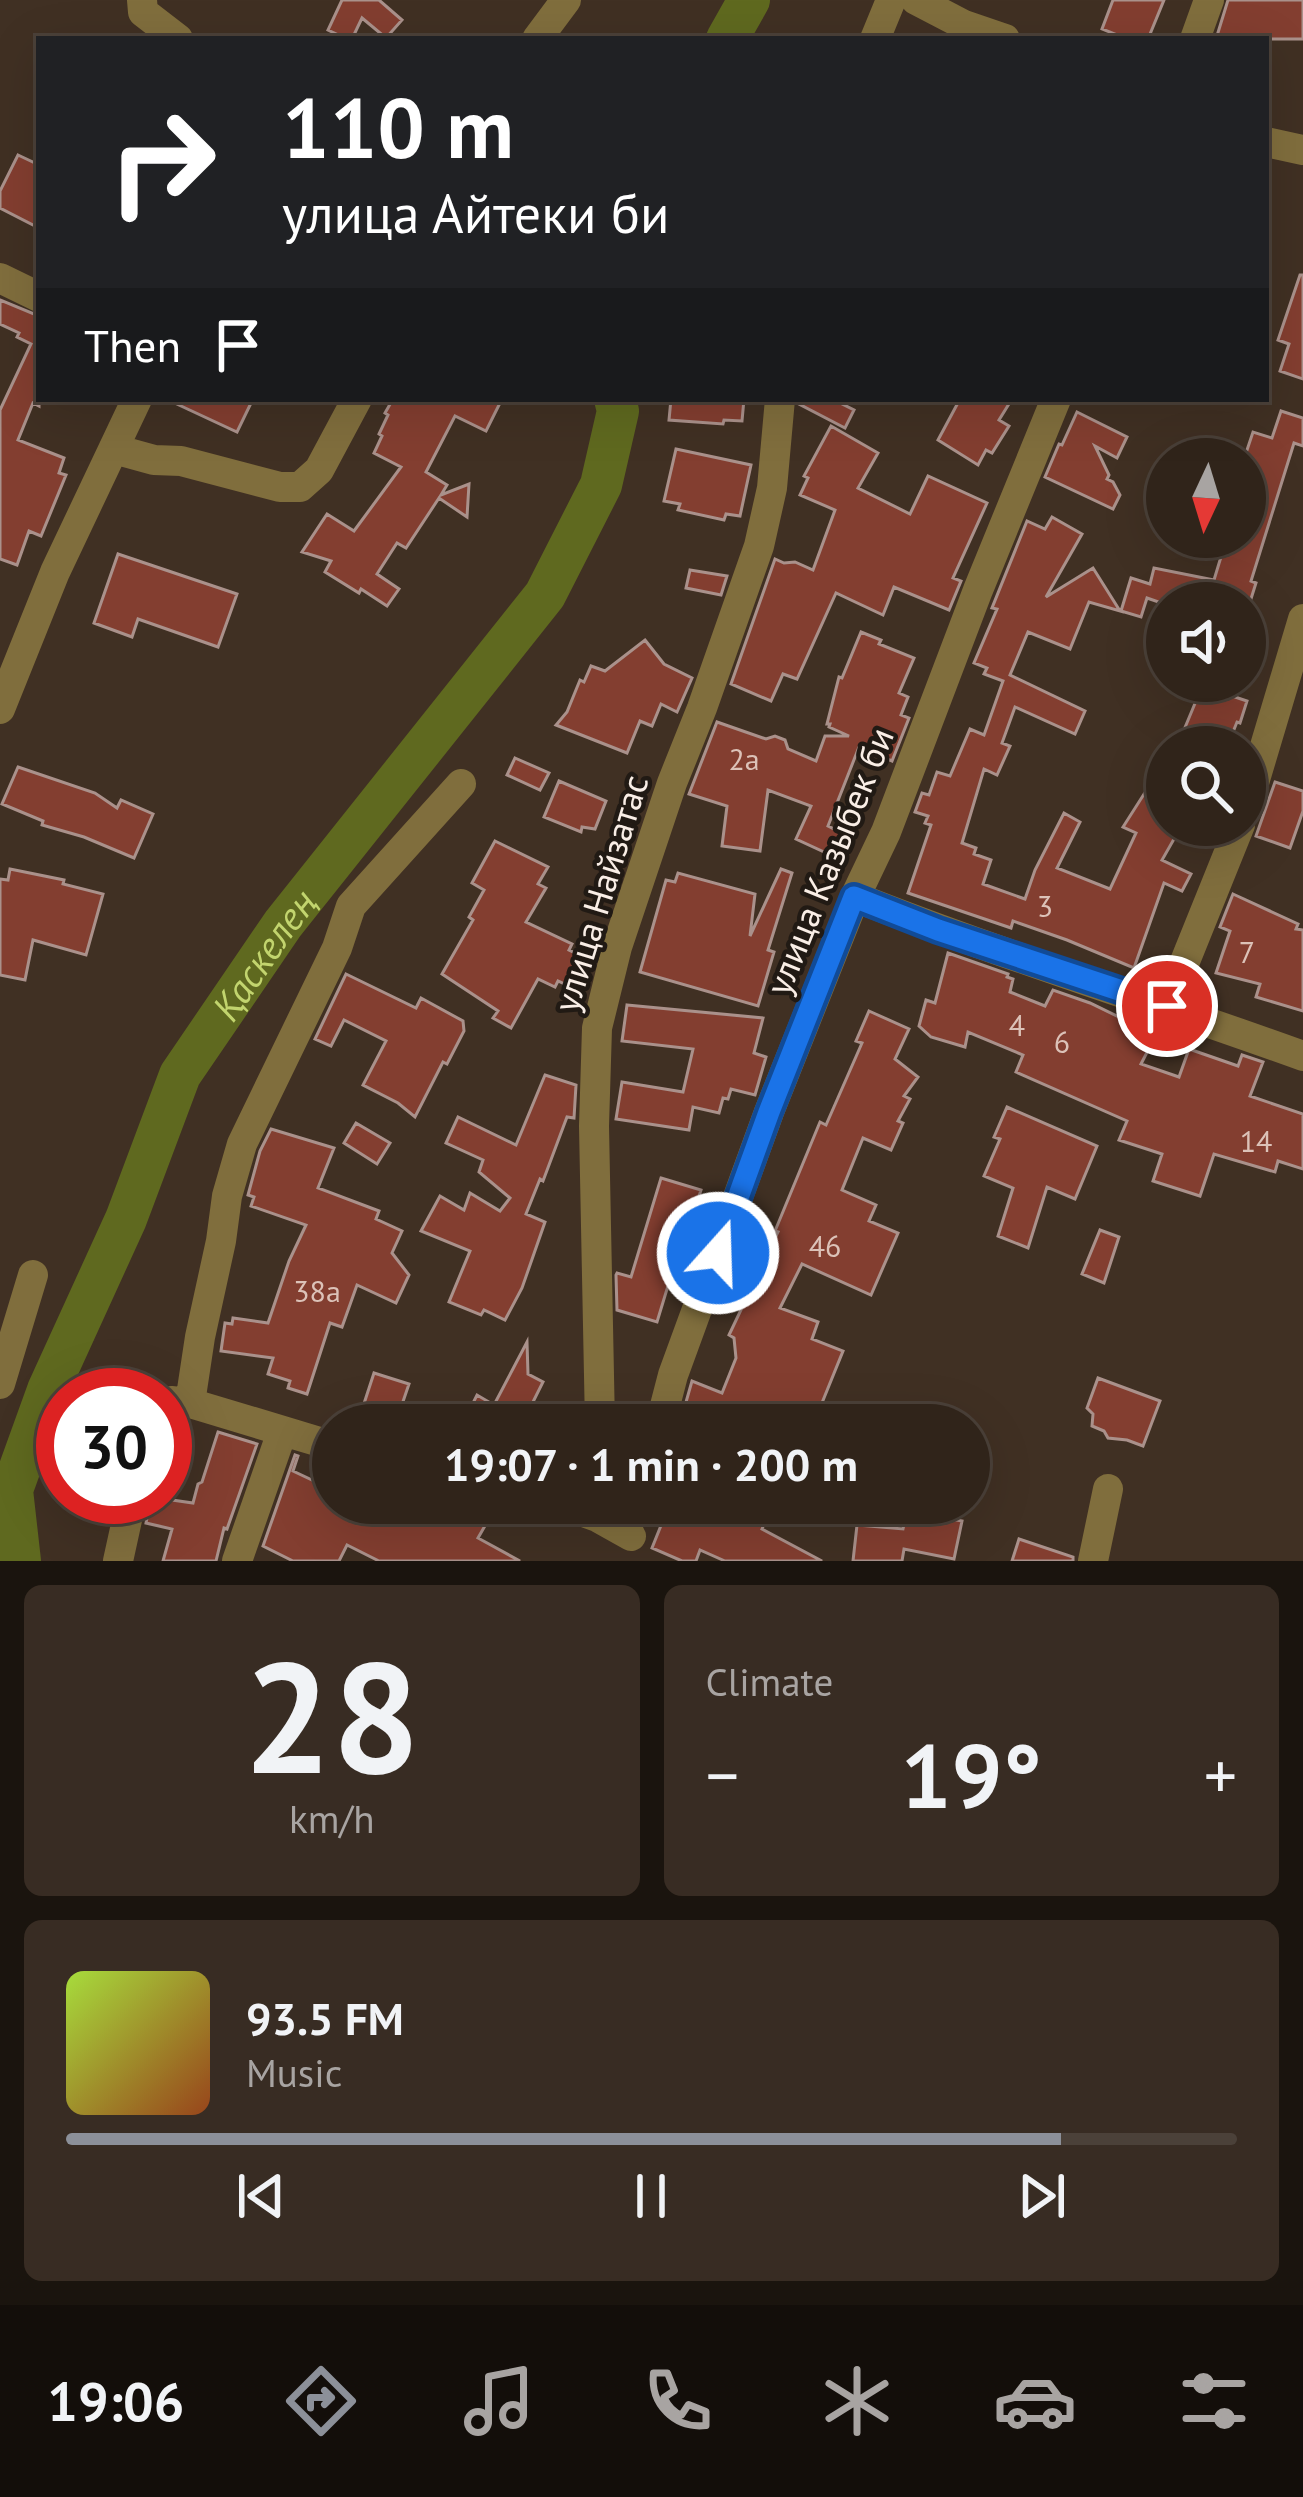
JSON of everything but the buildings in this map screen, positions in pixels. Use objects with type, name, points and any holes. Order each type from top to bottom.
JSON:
[{"type":"street","points":[[142,0],[143,12],[174,36]]},
{"type":"street","points":[[539,36],[566,0]]},
{"type":"street","points":[[875,36],[891,0]]},
{"type":"street","points":[[916,0],[996,36]]},
{"type":"street","points":[[1196,36],[1209,0]]},
{"type":"street","points":[[1269,143],[1303,150]]},
{"type":"street","points":[[0,278],[36,296]]},
{"type":"street","points":[[0,709],[55,572],[136,402]]},
{"type":"street","points":[[114,449],[280,487],[300,487],[319,470],[355,402]]},
{"type":"street","name":"улица Найзатас","points":[[600,1404],[594,1126],[597,1028],[617,947],[672,783],[759,546],[772,488],[780,402]]},
{"type":"street","name":"улица Казыбек би","points":[[665,1404],[769,1112],[854,897],[886,832],[1055,402]]},
{"type":"street","points":[[1266,743],[1303,619]]},
{"type":"street","points":[[190,1368],[242,1144],[337,948],[351,906],[461,784]]},
{"type":"street","points":[[1167,1006],[1232,846]]},
{"type":"street","points":[[854,897],[1303,1056]]},
{"type":"street","points":[[0,1384],[33,1275]]},
{"type":"street","points":[[192,1408],[312,1440]]},
{"type":"street","points":[[245,1556],[282,1432]]},
{"type":"street","points":[[1094,1561],[1108,1490]]},
{"type":"street","points":[[118,1561],[127,1524]]},
{"type":"street","points":[[605,1524],[634,1548]]},
{"type":"waterway","name":"Қаскелең","points":[[729,36],[749,0]]},
{"type":"waterway","name":"Қаскелең","points":[[20,1561],[12,1490],[48,1390],[126,1219],[180,1075],[283,924],[545,595],[601,485],[618,411],[616,402]]},
{"type":"route","points":[[718,1253],[854,897],[1167,1006]]}]
